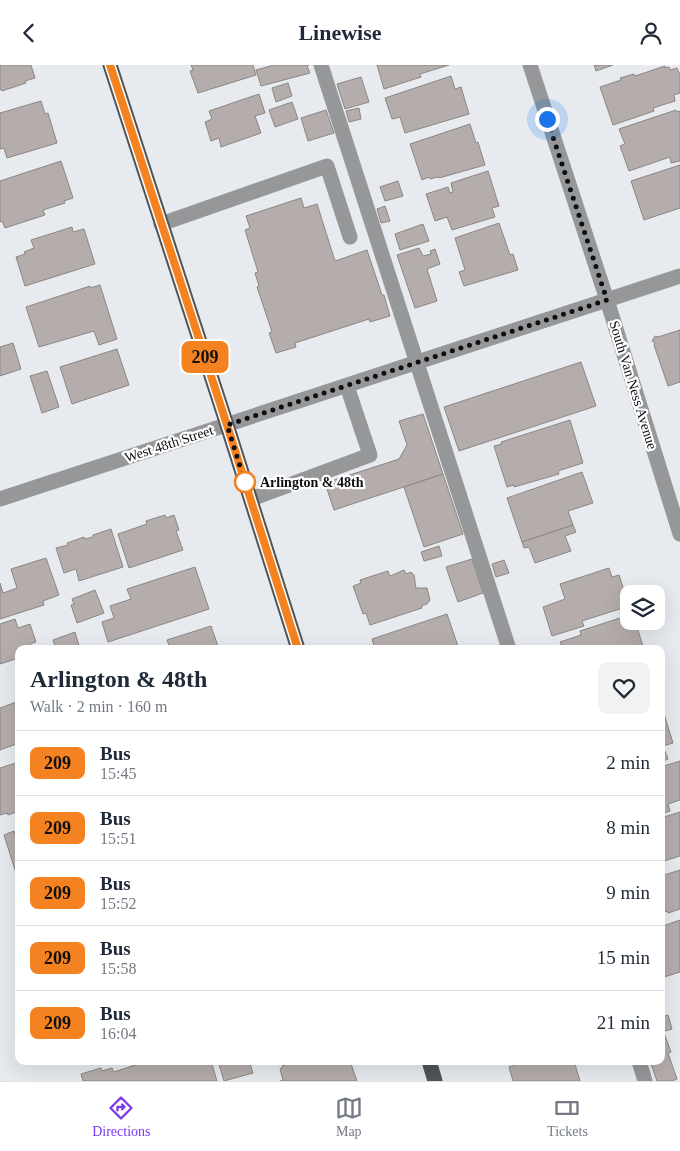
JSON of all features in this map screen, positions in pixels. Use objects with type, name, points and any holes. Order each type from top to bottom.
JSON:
[{"type":"main road","points":[[110,65],[297,645]]},
{"type":"main road","points":[[430,1065],[435,1081]]},
{"type":"street","points":[[321,65],[508,645]]},
{"type":"street","name":"South Van Ness Avenue","points":[[530,65],[607,300],[680,534]]},
{"type":"street","points":[[162,224],[327,165],[350,237]]},
{"type":"street","name":"West 48th Street","points":[[0,499],[680,276]]},
{"type":"street","points":[[250,499],[370,455],[347,386]]},
{"type":"street","points":[[640,1065],[645,1081]]},
{"type":"building","points":[[0,65],[31,65],[35,78],[2,91],[0,89]]},
{"type":"building","points":[[191,65],[253,65],[256,75],[198,93],[190,71],[193,70]]},
{"type":"building","points":[[274,65],[309,65],[307,66],[310,73],[261,86],[256,70]]},
{"type":"building","points":[[377,65],[449,65],[420,74],[421,77],[384,89]]},
{"type":"building","points":[[594,65],[613,65],[596,71]]},
{"type":"building","points":[[665,66],[665,68],[669,67],[670,70],[677,68],[680,75],[680,93],[674,95],[675,101],[653,108],[654,111],[613,125],[600,87],[621,80],[620,78],[634,74],[635,76]]},
{"type":"building","points":[[451,76],[455,89],[461,87],[469,114],[405,133],[400,117],[392,119],[385,98]]},
{"type":"building","points":[[361,77],[369,102],[345,109],[337,84]]},
{"type":"building","points":[[288,83],[292,96],[276,102],[272,88]]},
{"type":"building","points":[[259,94],[265,113],[255,116],[261,133],[221,147],[219,138],[211,141],[205,122],[212,119],[209,111]]},
{"type":"building","points":[[41,101],[45,114],[48,113],[57,143],[7,158],[4,148],[0,149],[0,113]]},
{"type":"building","points":[[292,102],[298,119],[275,127],[269,110]]},
{"type":"building","points":[[359,108],[361,119],[349,122],[346,111]]},
{"type":"building","points":[[326,110],[334,133],[308,141],[301,118]]},
{"type":"building","points":[[676,110],[677,112],[680,111],[680,161],[671,163],[670,157],[629,171],[620,146],[625,144],[619,129]]},
{"type":"building","points":[[470,124],[485,165],[439,178],[430,179],[429,177],[422,180],[410,144]]},
{"type":"building","points":[[61,161],[73,198],[64,201],[65,203],[43,210],[45,215],[5,228],[2,221],[0,222],[0,181]]},
{"type":"building","points":[[680,165],[680,208],[644,220],[631,181]]},
{"type":"building","points":[[488,171],[499,206],[492,208],[495,217],[452,230],[447,217],[435,221],[426,194],[448,187],[450,193],[453,192],[451,183]]},
{"type":"building","points":[[398,181],[403,196],[385,201],[380,187]]},
{"type":"building","points":[[301,198],[304,208],[317,204],[335,261],[367,250],[390,316],[370,322],[369,319],[295,343],[296,347],[276,353],[269,333],[272,332],[257,287],[259,286],[255,273],[258,272],[245,230],[250,228],[246,216]]},
{"type":"building","points":[[385,206],[390,221],[381,223],[377,209]]},
{"type":"building","points":[[499,223],[510,255],[513,254],[518,270],[464,286],[459,272],[465,270],[455,238]]},
{"type":"building","points":[[423,224],[429,241],[400,250],[395,234]]},
{"type":"building","points":[[72,227],[73,232],[84,229],[95,264],[25,286],[16,257],[34,248],[31,240]]},
{"type":"building","points":[[419,248],[423,256],[431,254],[430,251],[435,249],[440,264],[427,269],[437,301],[415,308],[397,255]]},
{"type":"building","points":[[100,285],[117,339],[99,345],[94,331],[39,347],[26,307],[90,286],[90,288]]},
{"type":"building","points":[[680,330],[680,382],[668,386],[654,345],[655,343],[652,341],[655,336],[658,337]]},
{"type":"building","points":[[13,343],[21,369],[0,376],[0,347]]},
{"type":"building","points":[[117,349],[129,385],[72,404],[60,367]]},
{"type":"building","points":[[581,362],[596,406],[459,451],[444,407]]},
{"type":"building","points":[[47,371],[59,407],[42,413],[30,376]]},
{"type":"building","points":[[423,414],[443,474],[334,510],[325,483],[399,459],[407,445],[399,421]]},
{"type":"building","points":[[570,420],[583,463],[558,471],[559,474],[514,487],[514,485],[507,487],[494,446],[502,444],[501,442]]},
{"type":"building","points":[[582,472],[593,503],[568,511],[573,525],[522,542],[507,498]]},
{"type":"building","points":[[443,474],[463,534],[424,547],[404,487]]},
{"type":"building","points":[[165,515],[166,518],[174,515],[179,530],[176,531],[183,550],[129,568],[118,534],[147,524],[146,521]]},
{"type":"building","points":[[573,525],[576,532],[565,536],[571,551],[535,563],[529,547],[524,548],[522,542]]},
{"type":"building","points":[[111,529],[123,567],[79,581],[76,569],[64,573],[56,548],[68,545],[67,543],[84,537],[85,539],[93,537],[93,535]]},
{"type":"building","points":[[439,546],[442,556],[424,561],[421,552]]},
{"type":"building","points":[[46,558],[59,595],[43,601],[44,605],[0,619],[0,583],[3,593],[17,588],[11,569]]},
{"type":"building","points":[[472,559],[483,593],[458,602],[446,567]]},
{"type":"building","points":[[504,560],[509,573],[496,577],[492,564]]},
{"type":"building","points":[[195,567],[209,609],[108,642],[102,622],[114,618],[110,606],[131,599],[127,589]]},
{"type":"building","points":[[609,568],[612,577],[619,575],[622,585],[620,585],[620,609],[582,621],[584,626],[552,636],[543,607],[565,599],[560,584]]},
{"type":"building","points":[[404,570],[406,574],[411,572],[414,575],[416,588],[427,588],[430,600],[427,604],[421,606],[422,608],[370,625],[366,613],[363,614],[353,586],[361,583],[360,580],[388,571],[390,576]]},
{"type":"building","points":[[95,590],[104,613],[77,623],[71,605],[74,604],[72,599]]},
{"type":"building","points":[[447,614],[458,645],[374,645],[372,639]]},
{"type":"building","points":[[620,618],[620,630],[638,630],[643,645],[561,645],[560,642],[581,635],[580,631]]},
{"type":"building","points":[[15,619],[18,628],[30,624],[36,642],[30,645],[15,645],[15,659],[0,664],[0,624]]},
{"type":"building","points":[[211,626],[218,645],[169,645],[167,640]]},
{"type":"building","points":[[75,632],[79,645],[55,645],[53,640]]},
{"type":"building","points":[[15,702],[15,744],[0,750],[0,708]]},
{"type":"building","points":[[665,717],[673,743],[665,745]]},
{"type":"building","points":[[680,761],[680,800],[668,804],[670,811],[665,813],[665,766]]},
{"type":"building","points":[[15,763],[15,812],[8,815],[7,813],[0,815],[0,768]]},
{"type":"building","points":[[680,812],[680,856],[665,861],[665,817]]},
{"type":"building","points":[[14,831],[15,834],[15,870],[4,835]]},
{"type":"building","points":[[680,870],[680,909],[668,913],[665,912],[665,875]]},
{"type":"building","points":[[680,920],[680,972],[665,977],[665,925]]},
{"type":"building","points":[[668,1015],[672,1029],[665,1031],[665,1016]]},
{"type":"building","points":[[665,1036],[671,1052],[668,1053],[677,1079],[657,1081],[651,1065],[665,1065]]},
{"type":"building","points":[[135,1065],[212,1065],[217,1081],[83,1081],[81,1074],[101,1068],[102,1071],[112,1068],[114,1072]]},
{"type":"building","points":[[219,1065],[250,1065],[253,1073],[224,1081]]},
{"type":"building","points":[[351,1065],[357,1081],[280,1081],[283,1080],[280,1069],[282,1066]]},
{"type":"building","points":[[515,1065],[575,1065],[580,1081],[513,1081],[509,1067]]},
{"type":"bus line","name":"209","points":[[110,65],[297,645]]},
{"type":"place","name":"Arlington & 48th","points":[[245,482]]},
{"type":"route","points":[[245,482],[227,425],[607,300],[547,119]]}]
